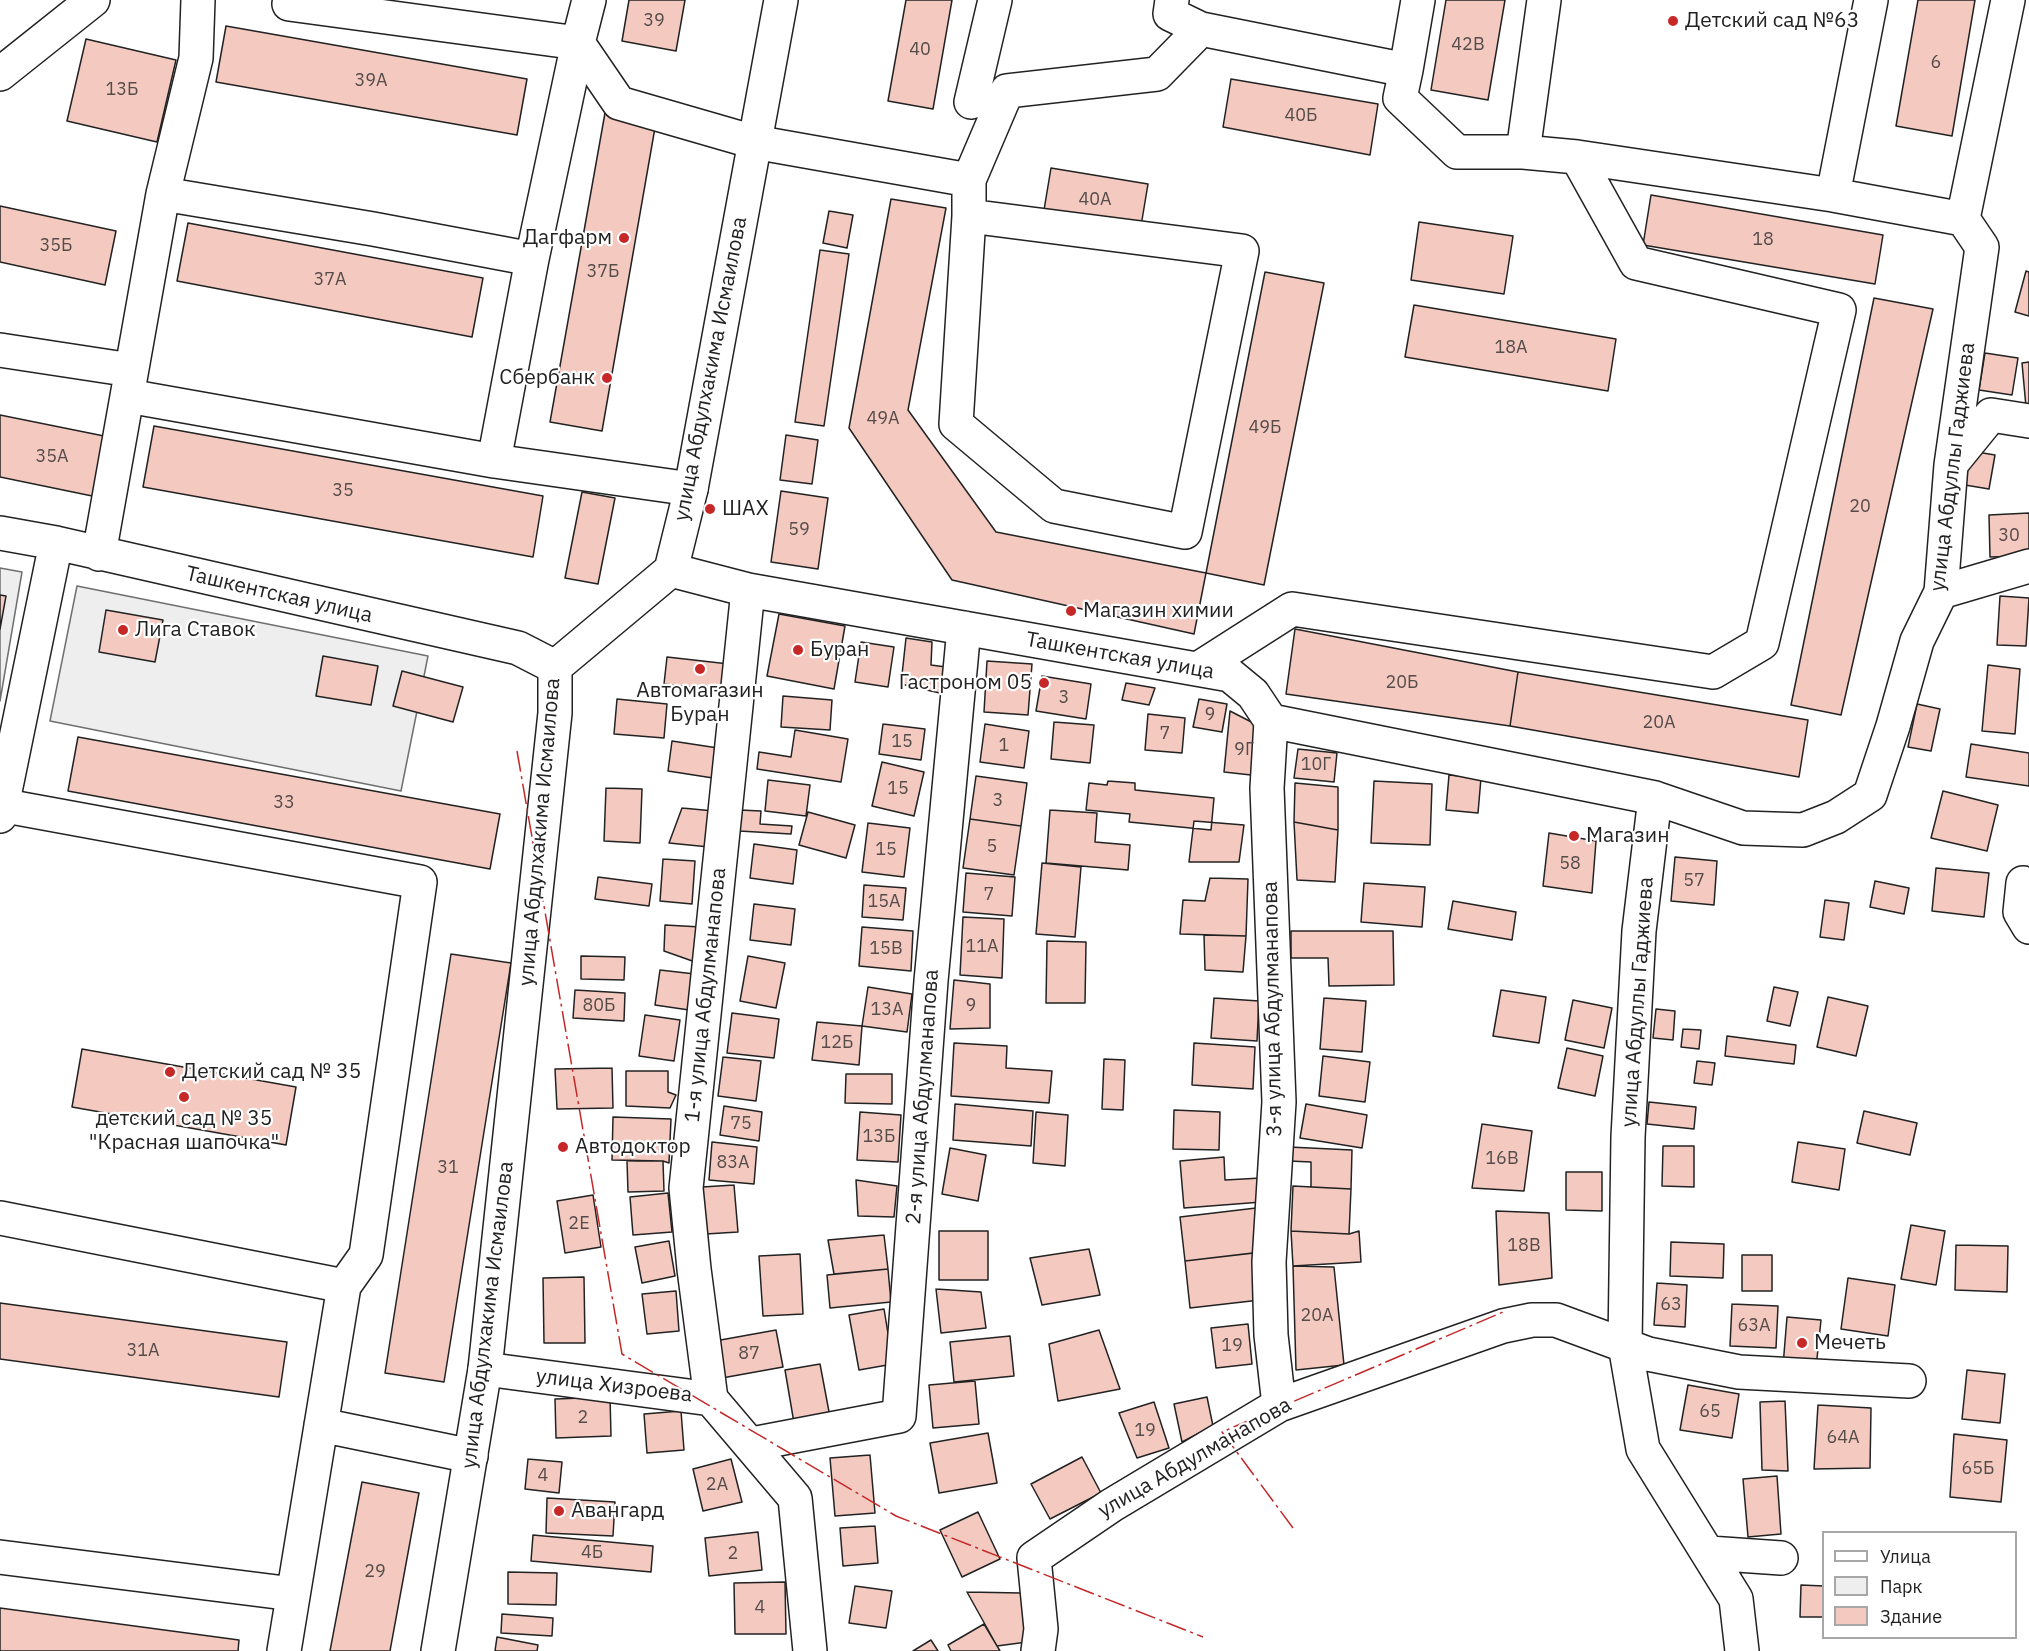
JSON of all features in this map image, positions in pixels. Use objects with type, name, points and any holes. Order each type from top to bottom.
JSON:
[{"type":"street","points":[[0,74],[93,0]]},
{"type":"street","points":[[99,554],[163,194],[196,58],[198,0]]},
{"type":"street","points":[[494,461],[532,259],[589,0]]},
{"type":"street","name":"улица Абдулхакима Исмаилова","points":[[438,1651],[485,1370],[555,713],[555,667],[671,570],[691,489],[781,0]]},
{"type":"street","points":[[971,102],[995,0]]},
{"type":"street","points":[[1172,0],[1170,14],[1201,29],[1406,70]]},
{"type":"street","points":[[1418,0],[1400,98],[1457,152],[1524,152],[1577,158],[1833,195],[1963,219],[2008,0]]},
{"type":"street","points":[[1524,152],[1544,0]]},
{"type":"street","points":[[1833,195],[1871,0]]},
{"type":"street","points":[[289,4],[578,43],[619,103],[754,142],[969,180]]},
{"type":"street","points":[[969,216],[1242,251],[1185,532],[1054,506],[956,424],[969,216],[969,180],[1007,91],[1157,74],[1201,29]]},
{"type":"street","points":[[1198,669],[1292,609],[1713,672],[1762,643],[1839,310],[1636,263],[1577,158]]},
{"type":"street","points":[[163,194],[373,229],[532,259]]},
{"type":"street","name":"улица Абдуллы Гаджиева","points":[[1742,1651],[1736,1599],[1643,1449],[1624,1344],[1629,1137],[1639,931],[1655,798],[1743,828],[1803,830],[1836,817],[1870,795],[1893,726],[1917,641],[1941,592],[1951,465],[1982,247],[1963,219]]},
{"type":"street","points":[[0,350],[129,383],[494,461],[691,489]]},
{"type":"street","points":[[1951,465],[1990,415],[2029,421]]},
{"type":"street","name":"Ташкентская улица","points":[[0,533],[56,543],[518,648],[555,667]]},
{"type":"street","points":[[56,543],[1,809],[420,882],[366,1255],[344,1286],[284,1651]]},
{"type":"street","points":[[1941,592],[2029,566]]},
{"type":"street","name":"Ташкентская улица","points":[[671,570],[748,590],[1230,675],[1253,694],[1271,721]]},
{"type":"street","name":"1-я улица Абдулманапова","points":[[711,1399],[686,1188],[748,590]]},
{"type":"street","name":"2-я улица Абдулманапова","points":[[752,1444],[899,1416],[931,981],[964,628]]},
{"type":"street","points":[[1271,721],[1655,798]]},
{"type":"street","name":"3-я улица Абдулманапова","points":[[1271,721],[1267,788],[1279,1102],[1269,1262],[1271,1335],[1279,1405]]},
{"type":"street","points":[[2029,887],[2023,884],[2020,912],[2029,927]]},
{"type":"street","points":[[0,1218],[344,1286]]},
{"type":"street","name":"улица Абдулманапова","points":[[1038,1651],[1041,1629],[1034,1558],[1112,1505],[1279,1405],[1503,1326],[1532,1320],[1556,1320],[1648,1353],[1739,1372],[1909,1381]]},
{"type":"street","name":"улица Хизроева","points":[[485,1370],[711,1399],[752,1444],[795,1498],[810,1651]]},
{"type":"street","points":[[321,1425],[471,1456]]},
{"type":"street","points":[[1709,1553],[1782,1558]]},
{"type":"street","points":[[0,1557],[293,1594]]},
{"type":"green space","points":[[0,568],[22,572],[0,701]]},
{"type":"green space","points":[[77,586],[428,656],[401,791],[50,721]]},
{"type":"building","points":[[629,0],[685,0],[676,51],[622,41]]},
{"type":"building","points":[[906,0],[952,0],[933,109],[888,101]]},
{"type":"building","points":[[1446,0],[1505,0],[1488,100],[1431,90]]},
{"type":"building","points":[[1918,0],[1975,0],[1952,136],[1896,126]]},
{"type":"building","points":[[226,26],[527,79],[517,135],[216,82]]},
{"type":"building","points":[[86,39],[176,60],[157,142],[67,121]]},
{"type":"building","points":[[1231,79],[1378,104],[1370,155],[1223,127]]},
{"type":"building","points":[[605,113],[656,122],[602,431],[550,422]]},
{"type":"building","points":[[1051,168],[1148,184],[1140,232],[1043,216]]},
{"type":"building","points":[[1651,195],[1883,235],[1875,284],[1643,245]]},
{"type":"building","points":[[891,199],[946,208],[908,410],[996,532],[1206,573],[1194,634],[952,580],[849,428]]},
{"type":"building","points":[[0,206],[116,231],[105,285],[0,262]]},
{"type":"building","points":[[829,211],[853,215],[847,248],[823,243]]},
{"type":"building","points":[[1419,222],[1513,236],[1504,294],[1411,280]]},
{"type":"building","points":[[188,223],[483,278],[472,337],[177,281]]},
{"type":"building","points":[[820,250],[849,254],[824,426],[795,422]]},
{"type":"building","points":[[2026,271],[2029,272],[2029,316],[2015,312]]},
{"type":"building","points":[[1265,272],[1324,283],[1264,585],[1206,573]]},
{"type":"building","points":[[1874,298],[1933,309],[1841,715],[1791,705]]},
{"type":"building","points":[[1414,305],[1616,339],[1608,391],[1405,357]]},
{"type":"building","points":[[1985,353],[2018,358],[2012,395],[1979,390]]},
{"type":"building","points":[[2029,362],[2029,406],[2026,407],[2022,363]]},
{"type":"building","points":[[0,415],[109,437],[97,497],[0,477]]},
{"type":"building","points":[[154,426],[543,496],[533,557],[143,487]]},
{"type":"building","points":[[786,435],[818,440],[812,484],[780,480]]},
{"type":"building","points":[[1971,451],[1995,455],[1989,489],[1965,485]]},
{"type":"building","points":[[781,491],[828,498],[818,569],[771,562]]},
{"type":"building","points":[[582,492],[615,498],[598,584],[565,578]]},
{"type":"building","points":[[2029,513],[2029,556],[1990,557],[1989,515]]},
{"type":"building","points":[[0,595],[6,596],[0,629]]},
{"type":"building","points":[[2000,596],[2029,598],[2026,646],[1997,645]]},
{"type":"building","points":[[106,610],[163,620],[155,662],[99,652]]},
{"type":"building","points":[[779,614],[845,626],[834,689],[767,676]]},
{"type":"building","points":[[1295,629],[1518,672],[1510,726],[1286,694]]},
{"type":"building","points":[[906,638],[932,642],[931,665],[946,667],[944,694],[901,684]]},
{"type":"building","points":[[861,642],[894,647],[888,687],[855,682]]},
{"type":"building","points":[[323,656],[378,666],[371,705],[316,696]]},
{"type":"building","points":[[667,657],[729,664],[726,692],[664,684]]},
{"type":"building","points":[[987,661],[1032,664],[1028,715],[984,712]]},
{"type":"building","points":[[1988,665],[2020,669],[2015,734],[1982,731]]},
{"type":"building","points":[[402,671],[463,687],[453,722],[393,706]]},
{"type":"building","points":[[1518,672],[1808,720],[1799,777],[1510,726]]},
{"type":"building","points":[[1042,676],[1091,684],[1086,719],[1036,711]]},
{"type":"building","points":[[1126,683],[1155,688],[1149,705],[1122,700]]},
{"type":"building","points":[[783,696],[832,700],[830,730],[781,727]]},
{"type":"building","points":[[617,699],[667,704],[664,738],[614,734]]},
{"type":"building","points":[[1199,699],[1227,704],[1222,732],[1193,727]]},
{"type":"building","points":[[1917,704],[1940,709],[1931,751],[1908,747]]},
{"type":"building","points":[[1230,711],[1265,729],[1260,776],[1224,772]]},
{"type":"building","points":[[1148,714],[1185,718],[1182,753],[1145,750]]},
{"type":"building","points":[[1054,722],[1094,725],[1090,763],[1051,759]]},
{"type":"building","points":[[883,724],[925,729],[921,760],[879,754]]},
{"type":"building","points":[[985,724],[1029,731],[1024,768],[980,762]]},
{"type":"building","points":[[795,730],[848,739],[841,782],[757,769],[759,752],[791,757]]},
{"type":"building","points":[[78,737],[500,814],[490,869],[68,791]]},
{"type":"building","points":[[672,741],[718,748],[713,778],[668,771]]},
{"type":"building","points":[[1971,744],[2029,753],[2029,786],[1966,777]]},
{"type":"building","points":[[1298,749],[1337,753],[1334,782],[1294,778]]},
{"type":"building","points":[[882,762],[924,772],[914,816],[872,806]]},
{"type":"building","points":[[1449,775],[1481,778],[1478,813],[1446,810]]},
{"type":"building","points":[[976,776],[1027,783],[1021,826],[970,819]]},
{"type":"building","points":[[768,780],[810,785],[806,816],[765,811]]},
{"type":"building","points":[[1108,781],[1135,783],[1135,790],[1214,798],[1211,830],[1129,822],[1130,814],[1086,810],[1089,783],[1107,785]]},
{"type":"building","points":[[1374,781],[1432,784],[1430,845],[1371,843]]},
{"type":"building","points":[[1295,783],[1338,787],[1338,830],[1294,822]]},
{"type":"building","points":[[606,788],[642,789],[640,843],[604,841]]},
{"type":"building","points":[[1943,791],[1998,805],[1987,851],[1931,838]]},
{"type":"building","points":[[682,808],[714,811],[709,847],[669,843]]},
{"type":"building","points":[[740,810],[761,811],[760,824],[792,826],[791,834],[739,831]]},
{"type":"building","points":[[1050,810],[1097,813],[1095,842],[1130,845],[1128,870],[1046,863]]},
{"type":"building","points":[[808,812],[855,825],[846,858],[799,845]]},
{"type":"building","points":[[970,819],[1021,826],[1014,875],[963,868]]},
{"type":"building","points":[[1194,821],[1244,825],[1239,862],[1189,862]]},
{"type":"building","points":[[1294,822],[1338,830],[1335,882],[1297,880]]},
{"type":"building","points":[[868,823],[910,828],[904,877],[862,872]]},
{"type":"building","points":[[1549,833],[1596,841],[1592,893],[1543,886]]},
{"type":"building","points":[[754,844],[797,850],[793,884],[750,878]]},
{"type":"building","points":[[1675,857],[1717,861],[1714,905],[1671,901]]},
{"type":"building","points":[[663,859],[695,861],[692,904],[660,901]]},
{"type":"building","points":[[1042,863],[1081,867],[1075,937],[1036,934]]},
{"type":"building","points":[[1936,868],[1989,873],[1984,917],[1932,911]]},
{"type":"building","points":[[966,873],[1015,877],[1012,916],[963,912]]},
{"type":"building","points":[[598,877],[652,884],[649,906],[595,899]]},
{"type":"building","points":[[1210,878],[1248,879],[1246,936],[1180,934],[1183,900],[1205,901]]},
{"type":"building","points":[[1875,881],[1909,888],[1904,914],[1870,907]]},
{"type":"building","points":[[1364,883],[1425,887],[1422,927],[1361,922]]},
{"type":"building","points":[[864,885],[906,888],[903,920],[862,917]]},
{"type":"building","points":[[1825,900],[1849,903],[1844,940],[1820,937]]},
{"type":"building","points":[[1453,901],[1516,912],[1512,940],[1448,929]]},
{"type":"building","points":[[754,904],[795,909],[791,945],[750,940]]},
{"type":"building","points":[[963,917],[1004,919],[1002,978],[960,975]]},
{"type":"building","points":[[665,925],[701,927],[698,963],[664,951]]},
{"type":"building","points":[[862,927],[913,931],[911,971],[859,966]]},
{"type":"building","points":[[1291,931],[1393,931],[1394,985],[1329,986],[1328,958],[1291,958]]},
{"type":"building","points":[[1204,935],[1246,936],[1243,972],[1205,970]]},
{"type":"building","points":[[1047,941],[1086,942],[1085,1003],[1046,1003]]},
{"type":"building","points":[[451,954],[511,963],[444,1382],[385,1373]]},
{"type":"building","points":[[581,956],[625,957],[624,980],[581,979]]},
{"type":"building","points":[[748,956],[785,963],[776,1008],[740,1001]]},
{"type":"building","points":[[660,970],[695,974],[689,1010],[655,1005]]},
{"type":"building","points":[[954,980],[990,984],[990,1028],[950,1029]]},
{"type":"building","points":[[868,987],[912,994],[907,1032],[862,1026]]},
{"type":"building","points":[[1774,987],[1798,992],[1790,1026],[1767,1021]]},
{"type":"building","points":[[575,990],[625,993],[624,1021],[573,1018]]},
{"type":"building","points":[[1501,990],[1546,997],[1539,1043],[1493,1036]]},
{"type":"building","points":[[1828,997],[1868,1006],[1856,1056],[1817,1047]]},
{"type":"building","points":[[1214,998],[1259,1001],[1257,1041],[1211,1038]]},
{"type":"building","points":[[1324,998],[1366,1001],[1362,1052],[1320,1049]]},
{"type":"building","points":[[1573,1000],[1612,1008],[1604,1048],[1565,1040]]},
{"type":"building","points":[[1656,1009],[1675,1011],[1673,1040],[1653,1038]]},
{"type":"building","points":[[732,1013],[779,1019],[774,1058],[727,1053]]},
{"type":"building","points":[[645,1015],[680,1020],[674,1061],[639,1056]]},
{"type":"building","points":[[817,1022],[862,1026],[859,1065],[812,1060]]},
{"type":"building","points":[[1683,1029],[1701,1030],[1699,1049],[1681,1047]]},
{"type":"building","points":[[1727,1036],[1796,1045],[1794,1064],[1725,1056]]},
{"type":"building","points":[[954,1043],[1007,1046],[1006,1068],[1052,1071],[1049,1103],[951,1096]]},
{"type":"building","points":[[1194,1043],[1255,1047],[1253,1089],[1192,1085]]},
{"type":"building","points":[[1567,1048],[1603,1056],[1595,1096],[1558,1088]]},
{"type":"building","name":"детский сад № 35 \"Красная шапочка\"","points":[[82,1049],[296,1087],[286,1145],[72,1107]]},
{"type":"building","points":[[1323,1056],[1370,1062],[1365,1102],[1319,1096]]},
{"type":"building","points":[[723,1057],[761,1061],[756,1101],[718,1096]]},
{"type":"building","points":[[1104,1059],[1125,1060],[1123,1110],[1102,1109]]},
{"type":"building","points":[[1697,1061],[1715,1063],[1712,1085],[1694,1083]]},
{"type":"building","points":[[612,1068],[613,1108],[557,1109],[555,1069]]},
{"type":"building","points":[[626,1071],[668,1071],[668,1092],[676,1095],[670,1108],[626,1106]]},
{"type":"building","points":[[846,1074],[892,1074],[892,1104],[845,1103]]},
{"type":"building","points":[[1649,1102],[1696,1107],[1694,1129],[1647,1124]]},
{"type":"building","points":[[955,1104],[1033,1111],[1031,1146],[953,1140]]},
{"type":"building","points":[[1306,1104],[1367,1115],[1362,1148],[1300,1138]]},
{"type":"building","points":[[724,1106],[762,1112],[759,1141],[720,1135]]},
{"type":"building","points":[[1174,1110],[1220,1112],[1219,1150],[1173,1149]]},
{"type":"building","points":[[1864,1111],[1917,1123],[1910,1155],[1857,1143]]},
{"type":"building","points":[[860,1112],[901,1115],[898,1162],[857,1160]]},
{"type":"building","points":[[1036,1112],[1068,1115],[1065,1166],[1033,1163]]},
{"type":"building","points":[[613,1117],[671,1119],[669,1163],[612,1160]]},
{"type":"building","points":[[1482,1124],[1532,1131],[1524,1191],[1472,1188]]},
{"type":"building","points":[[712,1142],[757,1147],[754,1184],[709,1180]]},
{"type":"building","points":[[1798,1142],[1845,1149],[1839,1190],[1792,1182]]},
{"type":"building","points":[[1663,1146],[1694,1146],[1694,1187],[1662,1186]]},
{"type":"building","points":[[1289,1147],[1352,1150],[1351,1189],[1311,1187],[1311,1162],[1289,1161]]},
{"type":"building","points":[[950,1148],[986,1155],[978,1201],[942,1194]]},
{"type":"building","points":[[1224,1157],[1225,1180],[1261,1178],[1262,1202],[1184,1208],[1180,1161]]},
{"type":"building","points":[[627,1161],[663,1161],[664,1191],[628,1192]]},
{"type":"building","points":[[1566,1172],[1602,1172],[1602,1211],[1566,1210]]},
{"type":"building","points":[[856,1180],[897,1186],[894,1217],[858,1216]]},
{"type":"building","points":[[734,1185],[738,1232],[706,1234],[702,1187]]},
{"type":"building","points":[[1293,1186],[1351,1189],[1349,1234],[1291,1231]]},
{"type":"building","points":[[668,1193],[672,1232],[633,1235],[630,1197]]},
{"type":"building","points":[[593,1195],[601,1247],[565,1253],[557,1201]]},
{"type":"building","points":[[1256,1208],[1261,1252],[1185,1261],[1180,1217]]},
{"type":"building","points":[[1496,1211],[1549,1213],[1552,1278],[1499,1285]]},
{"type":"building","points":[[1911,1225],[1945,1231],[1936,1285],[1901,1279]]},
{"type":"building","points":[[939,1231],[988,1231],[988,1280],[939,1280]]},
{"type":"building","points":[[1291,1231],[1349,1234],[1359,1231],[1361,1262],[1293,1266]]},
{"type":"building","points":[[884,1235],[888,1269],[834,1274],[828,1240]]},
{"type":"building","points":[[669,1241],[675,1276],[642,1283],[635,1247]]},
{"type":"building","points":[[1671,1242],[1724,1244],[1723,1278],[1670,1276]]},
{"type":"building","points":[[1956,1245],[2008,1246],[2007,1292],[1955,1290]]},
{"type":"building","points":[[1089,1249],[1100,1295],[1042,1305],[1030,1258]]},
{"type":"building","points":[[1254,1253],[1260,1300],[1190,1308],[1185,1261]]},
{"type":"building","points":[[800,1254],[803,1314],[763,1316],[759,1256]]},
{"type":"building","points":[[1742,1255],[1772,1255],[1772,1291],[1742,1291]]},
{"type":"building","points":[[1293,1266],[1334,1267],[1344,1365],[1296,1370]]},
{"type":"building","points":[[888,1269],[891,1302],[830,1308],[827,1275]]},
{"type":"building","points":[[584,1277],[585,1343],[544,1343],[543,1278]]},
{"type":"building","points":[[1848,1278],[1895,1285],[1888,1336],[1841,1329]]},
{"type":"building","points":[[1657,1283],[1687,1285],[1685,1327],[1654,1325]]},
{"type":"building","points":[[936,1289],[981,1292],[986,1328],[941,1333]]},
{"type":"building","points":[[676,1291],[679,1331],[647,1334],[642,1294]]},
{"type":"building","points":[[0,1303],[287,1342],[279,1397],[0,1359]]},
{"type":"building","points":[[1732,1304],[1778,1306],[1776,1348],[1730,1346]]},
{"type":"building","points":[[884,1309],[893,1364],[859,1370],[849,1315]]},
{"type":"building","name":"Мечеть","points":[[1787,1317],[1821,1320],[1816,1368],[1783,1366]]},
{"type":"building","points":[[1248,1324],[1252,1364],[1216,1368],[1211,1328]]},
{"type":"building","points":[[776,1330],[783,1367],[722,1378],[715,1341]]},
{"type":"building","points":[[1099,1330],[1120,1389],[1058,1401],[1049,1344]]},
{"type":"building","points":[[1010,1336],[1014,1376],[954,1382],[950,1342]]},
{"type":"building","points":[[820,1364],[830,1417],[794,1423],[785,1370]]},
{"type":"building","points":[[1967,1370],[2005,1374],[2000,1423],[1962,1419]]},
{"type":"building","points":[[975,1381],[979,1424],[933,1428],[929,1385]]},
{"type":"building","points":[[1688,1385],[1739,1394],[1732,1438],[1680,1430]]},
{"type":"building","points":[[610,1397],[611,1436],[556,1438],[555,1399]]},
{"type":"building","points":[[1207,1397],[1213,1426],[1182,1442],[1174,1404]]},
{"type":"building","points":[[1785,1401],[1788,1471],[1762,1470],[1760,1402]]},
{"type":"building","points":[[1154,1402],[1169,1448],[1137,1458],[1119,1413]]},
{"type":"building","points":[[1818,1405],[1871,1408],[1870,1468],[1814,1469]]},
{"type":"building","points":[[681,1411],[684,1450],[647,1453],[644,1414]]},
{"type":"building","points":[[988,1433],[997,1483],[939,1493],[930,1443]]},
{"type":"building","points":[[1954,1434],[2007,1440],[2001,1502],[1950,1497]]},
{"type":"building","points":[[870,1455],[875,1513],[835,1516],[830,1458]]},
{"type":"building","points":[[1082,1457],[1101,1493],[1050,1519],[1031,1484]]},
{"type":"building","points":[[528,1459],[562,1462],[559,1493],[525,1489]]},
{"type":"building","points":[[731,1459],[742,1502],[703,1511],[693,1469]]},
{"type":"building","points":[[1777,1476],[1781,1534],[1748,1537],[1743,1479]]},
{"type":"building","points":[[362,1482],[419,1493],[390,1651],[330,1651]]},
{"type":"building","points":[[547,1498],[615,1502],[613,1536],[546,1533]]},
{"type":"building","points":[[978,1512],[1000,1559],[962,1577],[940,1530]]},
{"type":"building","points":[[875,1526],[878,1563],[843,1566],[840,1528]]},
{"type":"building","points":[[758,1532],[762,1570],[709,1576],[705,1538]]},
{"type":"building","points":[[533,1535],[653,1546],[651,1572],[531,1561]]},
{"type":"building","points":[[508,1572],[557,1573],[556,1605],[508,1604]]},
{"type":"building","points":[[785,1582],[786,1634],[735,1634],[734,1583]]},
{"type":"building","points":[[1801,1585],[1822,1586],[1822,1617],[1800,1617]]},
{"type":"building","points":[[855,1586],[892,1591],[886,1628],[849,1623]]},
{"type":"building","points":[[967,1592],[1021,1593],[1027,1642],[997,1646]]},
{"type":"building","points":[[0,1608],[239,1640],[238,1651],[0,1651]]},
{"type":"building","points":[[502,1614],[553,1618],[552,1636],[501,1633]]},
{"type":"building","points":[[984,1624],[1000,1651],[951,1651],[948,1645]]},
{"type":"building","points":[[497,1637],[538,1645],[537,1651],[495,1651]]},
{"type":"building","points":[[931,1640],[938,1651],[913,1651]]},
{"type":"power","points":[[517,751],[622,1354],[896,1516],[1203,1637]]},
{"type":"power","points":[[1293,1528],[1222,1432],[1503,1312]]},
{"type":"place","name":"Детский сад №63","points":[[1673,21]]},
{"type":"place","name":"Дагфарм","points":[[624,238]]},
{"type":"place","name":"Сбербанк","points":[[607,378]]},
{"type":"place","name":"ШАХ","points":[[710,509]]},
{"type":"place","name":"Магазин химии","points":[[1071,611]]},
{"type":"place","name":"Лига Ставок","points":[[123,630]]},
{"type":"place","name":"Буран","points":[[798,650]]},
{"type":"place","name":"Автомагазин Буран","points":[[700,669]]},
{"type":"place","name":"Гастроном 05","points":[[1044,683]]},
{"type":"place","name":"Магазин","points":[[1574,836]]},
{"type":"place","name":"Детский сад № 35","points":[[170,1072]]},
{"type":"place","name":"детский сад № 35 \"Красная шапочка\"","points":[[184,1097]]},
{"type":"place","name":"Автодоктор","points":[[563,1147]]},
{"type":"place","name":"Мечеть","points":[[1802,1343]]},
{"type":"place","name":"Авангард","points":[[559,1511]]}]
